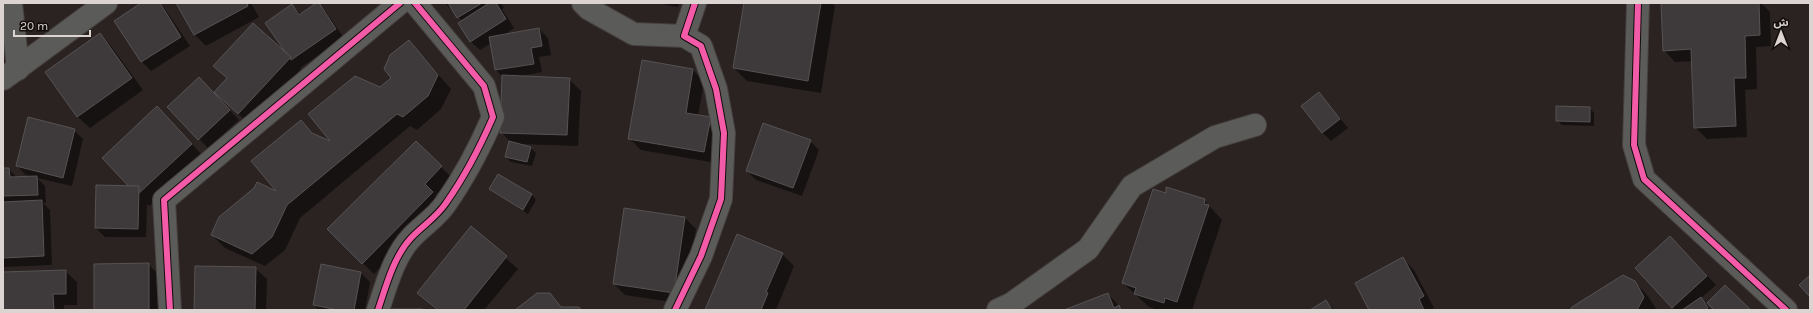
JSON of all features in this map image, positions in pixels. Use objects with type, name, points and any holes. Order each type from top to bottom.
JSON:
[{"type":"street","points":[[10,74],[11,3]]},
{"type":"street","points":[[10,74],[106,3]]},
{"type":"street","points":[[170,310],[164,200],[400,3]]},
{"type":"street","points":[[378,310],[398,259],[410,238],[432,219],[445,204],[471,164],[493,116],[484,86],[414,3]]},
{"type":"street","points":[[583,3],[589,9],[634,34],[684,36],[701,46],[716,90],[724,133],[721,199],[701,256],[674,310]]},
{"type":"street","points":[[684,36],[695,3]]},
{"type":"street","points":[[1638,3],[1634,145],[1644,179],[1786,310]]},
{"type":"street","points":[[998,310],[1011,304],[1088,249],[1132,186],[1215,137],[1255,125]]},
{"type":"building","points":[[141,3],[160,3],[181,37],[141,62],[114,21]]},
{"type":"building","points":[[176,3],[247,3],[248,6],[194,35]]},
{"type":"building","points":[[316,3],[319,3],[336,29],[291,60],[265,23],[292,4],[299,15]]},
{"type":"building","points":[[448,3],[482,3],[457,18]]},
{"type":"building","points":[[489,3],[496,3],[506,19],[470,42],[458,23]]},
{"type":"building","points":[[744,3],[821,3],[808,81],[733,68]]},
{"type":"building","points":[[1661,3],[1759,3],[1760,35],[1745,36],[1746,78],[1734,78],[1736,126],[1694,128],[1691,49],[1663,51]]},
{"type":"building","points":[[253,23],[291,57],[238,114],[214,92],[227,78],[213,66]]},
{"type":"building","points":[[539,28],[542,46],[531,48],[534,64],[495,70],[489,37]]},
{"type":"building","points":[[100,33],[132,78],[77,117],[45,72]]},
{"type":"building","points":[[409,40],[438,75],[428,96],[403,117],[397,114],[287,205],[272,237],[252,254],[211,235],[219,217],[254,188],[257,182],[276,191],[251,161],[301,120],[312,133],[330,141],[308,114],[355,76],[380,87],[391,78],[384,69],[390,55]]},
{"type":"building","points":[[642,60],[693,69],[686,113],[711,117],[704,152],[628,139]]},
{"type":"building","points":[[502,75],[570,78],[567,135],[500,133]]},
{"type":"building","points":[[199,77],[230,110],[198,140],[167,107]]},
{"type":"building","points":[[1319,92],[1340,119],[1322,133],[1301,106]]},
{"type":"building","points":[[157,106],[192,144],[137,195],[102,158]]},
{"type":"building","points":[[1556,106],[1590,107],[1590,122],[1556,121]]},
{"type":"building","points":[[28,117],[75,129],[63,178],[16,166]]},
{"type":"building","points":[[763,123],[811,140],[793,188],[746,171]]},
{"type":"building","points":[[416,141],[442,166],[425,184],[433,192],[362,264],[327,229]]},
{"type":"building","points":[[509,141],[531,147],[527,162],[505,157]]},
{"type":"building","points":[[3,168],[9,168],[10,177],[37,176],[38,195],[3,196]]},
{"type":"building","points":[[498,174],[532,194],[523,210],[489,189]]},
{"type":"building","points":[[96,185],[139,186],[138,229],[95,228]]},
{"type":"building","points":[[1166,187],[1205,199],[1204,204],[1209,205],[1177,302],[1165,298],[1164,303],[1134,294],[1136,288],[1122,283],[1153,189],[1166,193]]},
{"type":"building","points":[[42,200],[44,256],[3,258],[3,202]]},
{"type":"building","points":[[624,208],[685,217],[674,293],[613,284]]},
{"type":"building","points":[[471,226],[507,256],[464,310],[438,310],[417,293]]},
{"type":"building","points":[[737,234],[783,253],[766,292],[768,293],[761,310],[705,310]]},
{"type":"building","points":[[1670,236],[1707,276],[1672,308],[1635,268]]},
{"type":"building","points":[[1403,257],[1424,296],[1419,299],[1424,310],[1369,310],[1355,283]]},
{"type":"building","points":[[149,263],[149,310],[94,310],[94,264]]},
{"type":"building","points":[[321,264],[361,272],[354,310],[338,310],[313,305]]},
{"type":"building","points":[[195,266],[256,267],[255,310],[194,310]]},
{"type":"building","points":[[66,270],[66,294],[53,294],[54,310],[3,310],[3,272]]},
{"type":"building","points":[[1623,275],[1635,281],[1644,297],[1637,310],[1570,310],[1572,307]]},
{"type":"building","points":[[1810,275],[1810,297],[1799,285]]},
{"type":"building","points":[[1725,285],[1751,310],[1714,310],[1707,303]]},
{"type":"building","points":[[537,293],[550,293],[561,307],[579,307],[581,310],[515,310]]},
{"type":"building","points":[[1108,293],[1114,308],[1119,305],[1121,310],[1064,310]]},
{"type":"building","points":[[1701,297],[1708,308],[1705,310],[1682,310]]},
{"type":"building","points":[[1326,300],[1332,310],[1310,310]]},
{"type":"building","points":[[422,309],[422,310],[392,310]]},
{"type":"cycle path","points":[[170,310],[164,200],[400,3]]},
{"type":"cycle path","points":[[378,310],[387,281],[400,253],[411,238],[438,213],[446,203],[472,161],[493,117],[484,86],[415,3]]},
{"type":"cycle path","points":[[675,310],[701,256],[721,199],[724,133],[716,89],[701,46],[684,36],[695,3]]},
{"type":"cycle path","points":[[1638,3],[1634,145],[1644,179],[1786,310]]}]
